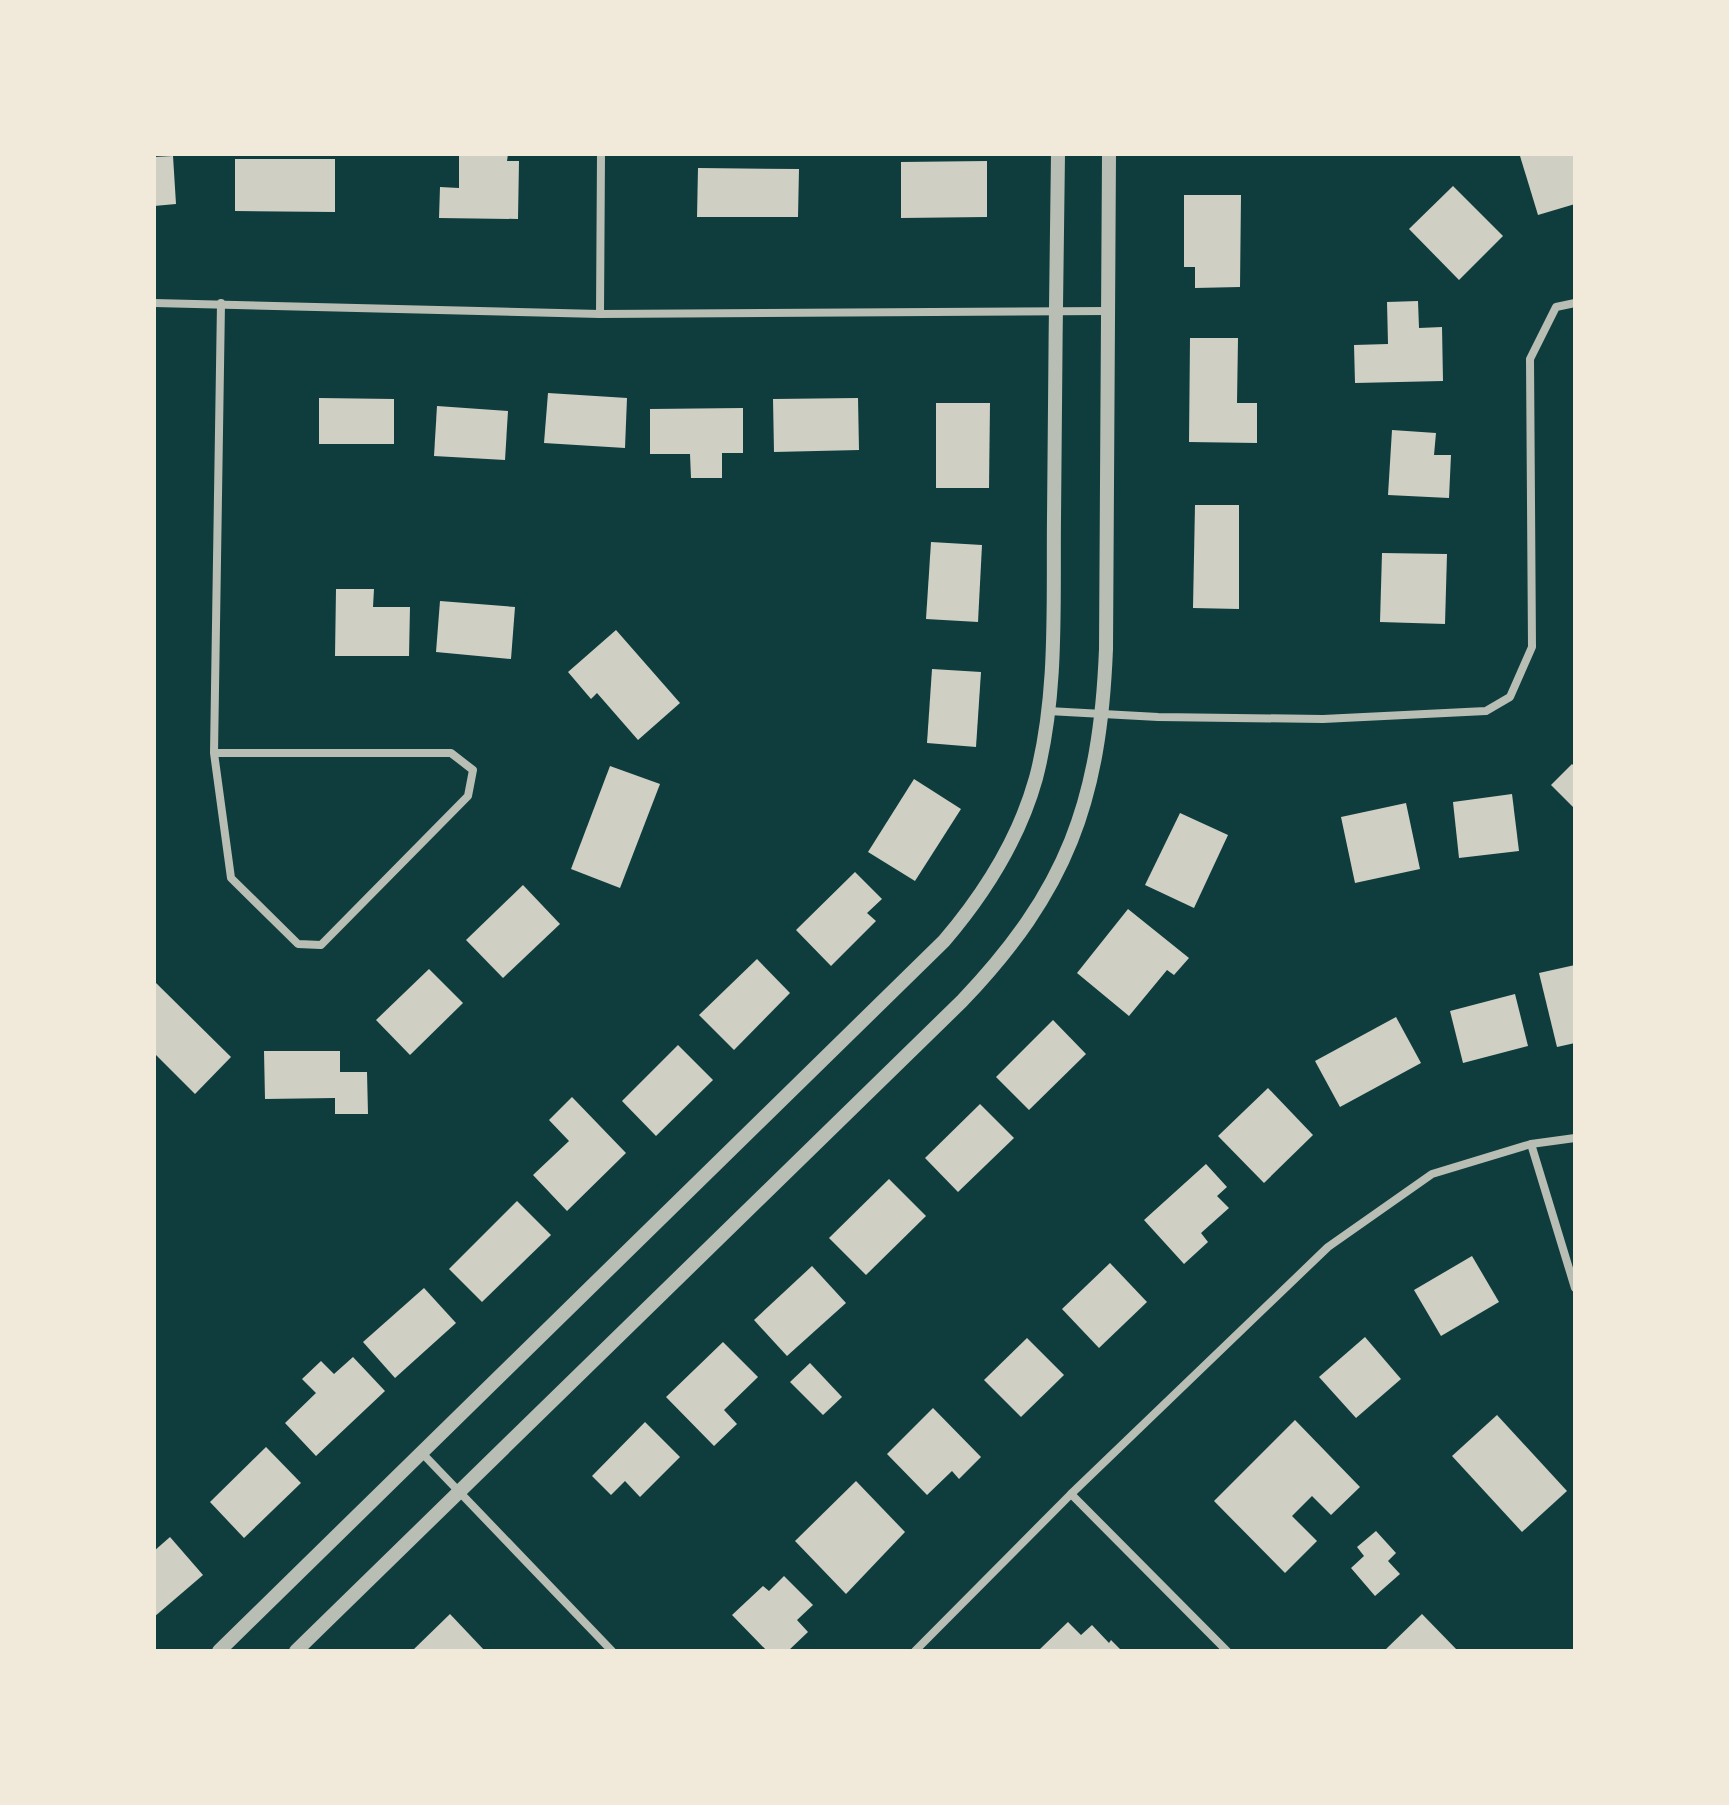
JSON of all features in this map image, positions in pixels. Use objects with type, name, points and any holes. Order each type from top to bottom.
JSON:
[{"type":"street","points":[[600,314],[601,154]]},
{"type":"street","points":[[219,1651],[905,980],[965,916],[997,867],[1024,811],[1035,778],[1048,711],[1053,619],[1058,154]]},
{"type":"street","points":[[296,1651],[962,1001],[1001,958],[1036,911],[1076,832],[1093,770],[1102,714],[1106,634],[1109,154]]},
{"type":"street","points":[[154,303],[600,314],[1107,311]]},
{"type":"street","points":[[214,753],[451,753],[473,770],[468,796],[321,945],[298,944],[231,878],[214,753],[221,303]]},
{"type":"street","points":[[1048,711],[1323,719],[1486,711],[1510,697],[1532,647],[1530,359],[1556,307],[1575,303]]},
{"type":"street","points":[[915,1651],[1071,1494],[1328,1247],[1432,1174],[1531,1144],[1575,1138]]},
{"type":"street","points":[[1531,1144],[1575,1288]]},
{"type":"street","points":[[422,1453],[612,1651]]},
{"type":"street","points":[[1071,1494],[1227,1651]]},
{"type":"building","points":[[459,154],[508,154],[507,161],[519,161],[518,219],[439,218],[440,187],[459,188]]},
{"type":"building","points":[[1575,154],[1575,204],[1538,215],[1520,156]]},
{"type":"building","points":[[173,156],[176,204],[154,206],[154,157]]},
{"type":"building","points":[[235,159],[335,159],[335,212],[235,211]]},
{"type":"building","points":[[987,161],[987,217],[901,218],[901,162]]},
{"type":"building","points":[[698,168],[799,169],[798,217],[697,217]]},
{"type":"building","points":[[1453,186],[1503,236],[1459,280],[1409,229]]},
{"type":"building","points":[[1184,195],[1241,195],[1240,287],[1195,288],[1195,267],[1184,267]]},
{"type":"building","points":[[1418,301],[1419,328],[1442,327],[1443,381],[1355,383],[1354,345],[1388,344],[1387,302]]},
{"type":"building","points":[[1190,338],[1238,338],[1237,403],[1257,403],[1257,443],[1189,442]]},
{"type":"building","points":[[548,393],[627,398],[625,448],[544,443]]},
{"type":"building","points":[[319,398],[394,399],[394,444],[319,444]]},
{"type":"building","points":[[858,398],[859,450],[774,452],[773,399]]},
{"type":"building","points":[[936,403],[990,403],[989,488],[936,488]]},
{"type":"building","points":[[437,406],[508,411],[505,460],[434,456]]},
{"type":"building","points":[[743,408],[743,453],[722,453],[722,478],[691,478],[690,454],[650,454],[650,409]]},
{"type":"building","points":[[1392,430],[1436,433],[1434,455],[1451,455],[1449,498],[1388,495]]},
{"type":"building","points":[[1195,505],[1239,505],[1239,609],[1193,608]]},
{"type":"building","points":[[931,542],[982,545],[978,622],[926,619]]},
{"type":"building","points":[[1382,553],[1447,554],[1445,624],[1380,622]]},
{"type":"building","points":[[336,589],[374,589],[373,607],[410,607],[409,656],[335,656]]},
{"type":"building","points":[[440,601],[515,607],[511,659],[436,652]]},
{"type":"building","points":[[616,630],[680,703],[638,740],[597,693],[591,699],[568,672]]},
{"type":"building","points":[[932,669],[981,672],[976,747],[927,743]]},
{"type":"building","points":[[1572,764],[1575,767],[1575,809],[1551,785]]},
{"type":"building","points":[[610,766],[660,784],[620,888],[571,869]]},
{"type":"building","points":[[914,779],[961,809],[915,881],[868,852]]},
{"type":"building","points":[[1512,794],[1519,851],[1459,858],[1453,802]]},
{"type":"building","points":[[1406,803],[1420,869],[1355,883],[1341,817]]},
{"type":"building","points":[[1180,813],[1228,835],[1194,908],[1145,885]]},
{"type":"building","points":[[855,872],[882,899],[867,913],[876,921],[831,966],[796,930]]},
{"type":"building","points":[[523,885],[560,924],[503,978],[466,940]]},
{"type":"building","points":[[1128,909],[1189,958],[1174,975],[1167,970],[1129,1016],[1077,973]]},
{"type":"building","points":[[757,959],[790,993],[734,1050],[699,1015]]},
{"type":"building","points":[[1575,965],[1575,1043],[1557,1047],[1539,973]]},
{"type":"building","points":[[429,969],[463,1003],[410,1055],[376,1020]]},
{"type":"building","points":[[154,981],[231,1057],[195,1094],[154,1053]]},
{"type":"building","points":[[1515,994],[1528,1046],[1463,1063],[1450,1011]]},
{"type":"building","points":[[1396,1017],[1421,1063],[1340,1107],[1315,1061]]},
{"type":"building","points":[[1053,1020],[1086,1054],[1029,1110],[996,1077]]},
{"type":"building","points":[[678,1045],[713,1080],[656,1136],[622,1101]]},
{"type":"building","points":[[264,1051],[340,1051],[340,1072],[367,1072],[368,1114],[335,1114],[335,1098],[265,1099]]},
{"type":"building","points":[[1268,1088],[1313,1135],[1264,1183],[1218,1136]]},
{"type":"building","points":[[572,1097],[626,1153],[567,1211],[533,1175],[569,1141],[549,1120]]},
{"type":"building","points":[[980,1104],[1014,1138],[958,1192],[925,1158]]},
{"type":"building","points":[[1206,1164],[1227,1187],[1217,1196],[1229,1208],[1201,1233],[1208,1242],[1184,1264],[1144,1220]]},
{"type":"building","points":[[889,1179],[926,1216],[866,1275],[829,1238]]},
{"type":"building","points":[[517,1201],[551,1235],[482,1302],[449,1269]]},
{"type":"building","points":[[1472,1256],[1499,1302],[1441,1336],[1414,1290]]},
{"type":"building","points":[[1110,1263],[1147,1302],[1099,1348],[1062,1309]]},
{"type":"building","points":[[812,1266],[846,1303],[787,1356],[754,1320]]},
{"type":"building","points":[[424,1288],[456,1323],[395,1378],[363,1342]]},
{"type":"building","points":[[1365,1337],[1401,1379],[1356,1418],[1319,1377]]},
{"type":"building","points":[[1027,1338],[1064,1375],[1021,1417],[984,1380]]},
{"type":"building","points":[[723,1342],[758,1377],[724,1410],[737,1424],[714,1446],[666,1397]]},
{"type":"building","points":[[353,1357],[385,1391],[316,1456],[285,1423],[316,1393],[302,1379],[321,1361],[334,1374]]},
{"type":"building","points":[[810,1363],[842,1397],[823,1415],[790,1382]]},
{"type":"building","points":[[933,1408],[981,1457],[959,1479],[952,1471],[927,1495],[887,1454]]},
{"type":"building","points":[[1497,1415],[1567,1491],[1522,1532],[1452,1456]]},
{"type":"building","points":[[1295,1420],[1360,1487],[1331,1515],[1312,1496],[1292,1516],[1317,1541],[1285,1573],[1214,1501]]},
{"type":"building","points":[[645,1422],[680,1457],[640,1497],[625,1481],[611,1495],[592,1476]]},
{"type":"building","points":[[266,1447],[301,1483],[244,1538],[210,1502]]},
{"type":"building","points":[[856,1481],[905,1532],[846,1594],[795,1541]]},
{"type":"building","points":[[1376,1531],[1396,1553],[1388,1561],[1400,1574],[1375,1596],[1351,1568],[1364,1556],[1357,1547]]},
{"type":"building","points":[[170,1537],[203,1575],[154,1617],[154,1551]]},
{"type":"building","points":[[784,1576],[813,1605],[797,1620],[808,1632],[788,1651],[767,1651],[732,1615],[763,1586],[769,1591]]},
{"type":"building","points":[[450,1614],[485,1651],[412,1651]]},
{"type":"building","points":[[1422,1614],[1458,1651],[1384,1651]]},
{"type":"building","points":[[1068,1622],[1081,1635],[1092,1625],[1109,1643],[1111,1640],[1122,1651],[1042,1651],[1040,1649]]}]
